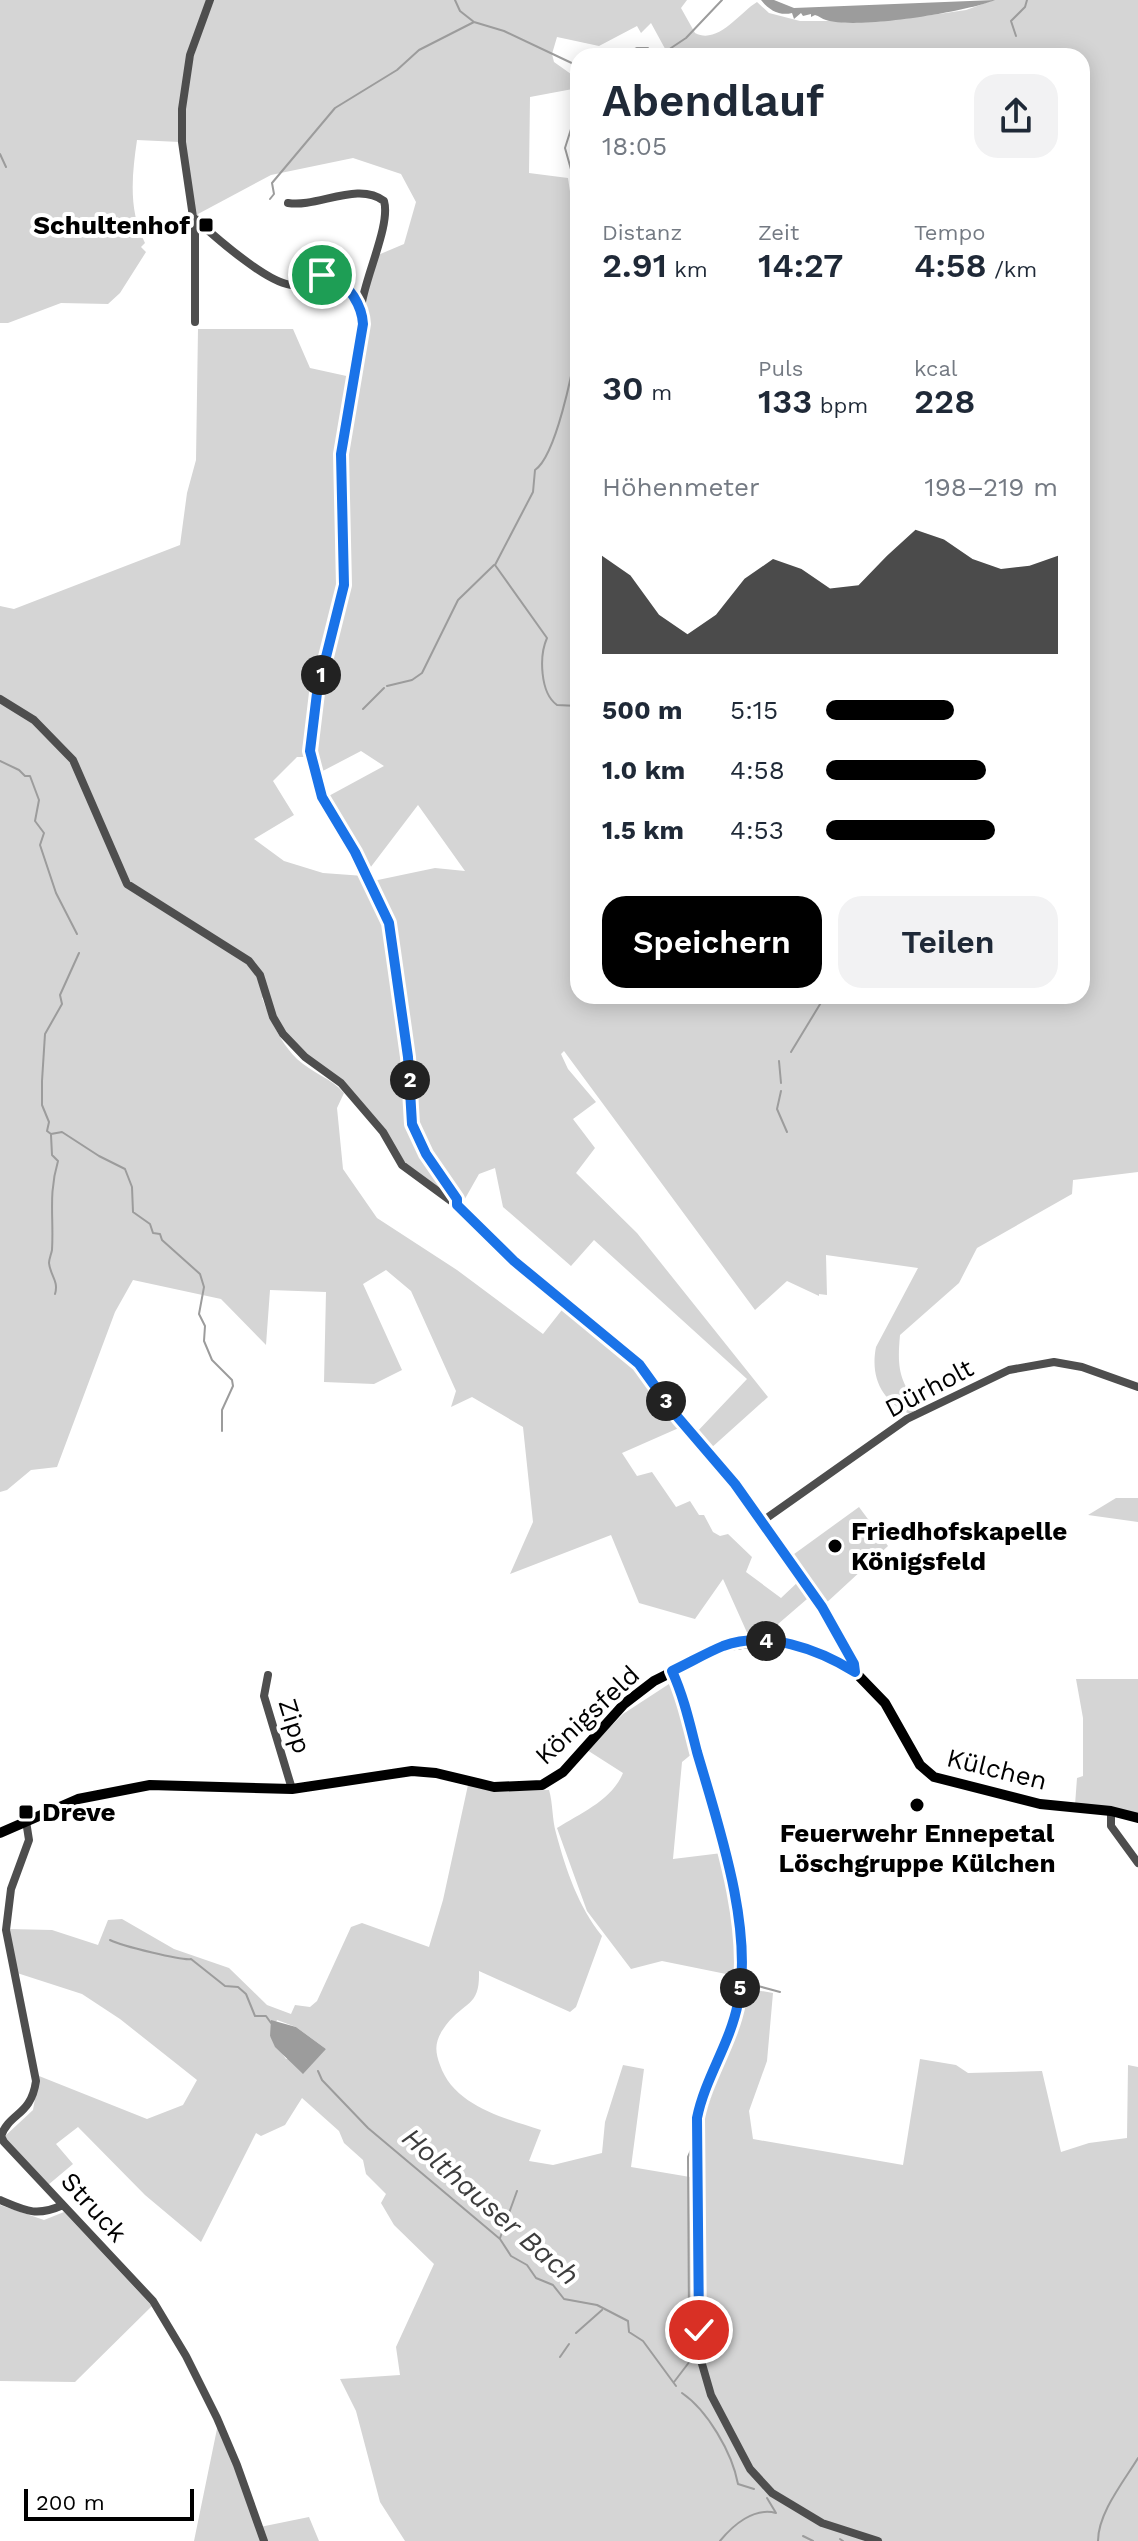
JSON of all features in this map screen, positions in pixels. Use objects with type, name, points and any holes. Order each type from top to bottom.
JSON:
[{"type":"main road","name":"Königsfeld","points":[[0,1833],[78,1799],[140,1786],[170,1784],[292,1789],[389,1772],[426,1772],[494,1787],[542,1785],[563,1772],[631,1698],[672,1671],[722,1647],[761,1641],[792,1645],[818,1653],[855,1672]]},
{"type":"main road","name":"Külchen","points":[[855,1672],[885,1703],[925,1772],[945,1781],[1040,1804],[1111,1811],[1138,1818]]},
{"type":"street","points":[[195,322],[195,219],[190,208],[182,142],[182,109],[190,55],[210,0]]},
{"type":"street","points":[[288,203],[307,205],[326,199],[366,195],[378,196],[385,201],[376,253],[363,290],[363,324],[341,454],[344,585],[317,693],[310,751],[322,797],[355,852],[389,923],[408,1057],[412,1124],[426,1154],[457,1199],[457,1205]]},
{"type":"street","points":[[195,219],[278,281],[296,285],[322,275],[335,276],[361,309]]},
{"type":"street","points":[[0,699],[34,720],[73,760],[127,884],[253,965],[262,979],[276,1023],[286,1038],[305,1057],[341,1083],[380,1128],[402,1165],[457,1205],[514,1261],[639,1364],[675,1414],[723,1468],[822,1607],[855,1672]]},
{"type":"street","name":"Dürholt","points":[[761,1522],[907,1419],[1009,1370],[1054,1362],[1082,1367],[1138,1387]]},
{"type":"street","points":[[672,1671],[724,1847],[741,1953],[736,2013],[704,2092],[697,2118],[701,2367],[738,2450],[765,2487],[808,2517],[878,2541]]},
{"type":"street","name":"Zipp","points":[[268,1675],[264,1696],[292,1789]]},
{"type":"street","points":[[1111,1811],[1111,1826],[1138,1863]]},
{"type":"street","points":[[2,2144],[3,2128],[34,2097],[36,2081],[6,1930],[11,1889],[29,1840],[26,1821]]},
{"type":"street","name":"Struck","points":[[2,2144],[153,2301],[186,2356],[217,2418],[264,2541]]},
{"type":"street","points":[[0,2200],[36,2213],[45,2213],[63,2205]]},
{"type":"shaded area","points":[[0,0],[208,0],[194,34],[180,142],[137,140],[134,205],[145,243],[141,247],[146,252],[120,293],[108,304],[61,303],[8,323],[0,323]]},
{"type":"shaded area","points":[[214,0],[687,0],[681,8],[695,33],[704,36],[728,26],[757,2],[769,13],[800,21],[853,21],[966,10],[994,0],[1138,0],[1138,1172],[1073,1180],[1072,1194],[977,1248],[959,1283],[900,1335],[901,1373],[919,1407],[910,1414],[892,1402],[880,1387],[875,1358],[876,1347],[918,1268],[826,1255],[827,1295],[819,1296],[787,1281],[755,1310],[564,1051],[561,1054],[568,1069],[596,1102],[573,1119],[595,1148],[576,1173],[637,1233],[768,1397],[710,1449],[695,1434],[747,1379],[594,1240],[571,1266],[503,1207],[495,1168],[479,1174],[462,1204],[404,1163],[382,1127],[343,1081],[306,1055],[287,1036],[278,1022],[269,994],[262,998],[276,1031],[291,1052],[344,1093],[337,1108],[343,1169],[377,1218],[457,1270],[543,1334],[565,1306],[639,1370],[681,1427],[622,1453],[637,1476],[652,1472],[676,1507],[690,1501],[699,1515],[704,1515],[713,1532],[720,1536],[728,1534],[752,1557],[746,1572],[781,1598],[800,1580],[811,1589],[790,1557],[859,1507],[888,1546],[824,1605],[814,1593],[763,1637],[749,1637],[723,1579],[695,1619],[639,1603],[611,1535],[510,1574],[533,1522],[523,1427],[472,1397],[451,1407],[456,1391],[411,1291],[386,1270],[363,1284],[402,1370],[374,1384],[324,1382],[326,1292],[270,1290],[266,1345],[221,1299],[133,1280],[115,1312],[57,1467],[31,1470],[7,1490],[0,1492],[0,702],[46,732],[82,775],[66,751],[47,731],[0,699],[0,606],[14,609],[180,545],[187,493],[196,460],[198,329],[293,329],[310,368],[351,377],[340,454],[342,594],[320,667],[308,745],[309,757],[297,757],[273,781],[294,815],[254,839],[284,861],[323,873],[364,876],[373,881],[435,868],[465,871],[418,805],[367,872],[325,798],[384,766],[361,751],[317,774],[312,748],[319,695],[347,587],[343,454],[366,325],[364,291],[378,255],[404,244],[416,202],[401,174],[353,158],[271,175],[198,214],[200,219],[192,208],[183,121],[187,86]]},
{"type":"shaded area","points":[[761,0],[774,0],[794,8],[995,0],[937,14],[841,23],[815,15],[811,17],[811,14],[803,16],[801,13],[794,19],[792,13],[775,12]]},
{"type":"shaded area","points":[[1116,1498],[1138,1498],[1138,1522],[1088,1515]]},
{"type":"shaded area","points":[[1076,1679],[1138,1679],[1138,1815],[1075,1805],[1077,1778],[1083,1776],[1083,1718]]},
{"type":"shaded area","points":[[672,1682],[693,1753],[682,1762],[673,1859],[722,1853],[733,1915],[736,1976],[662,1961],[631,1969],[587,1911],[557,1828],[604,1798],[623,1773],[587,1750],[623,1714]]},
{"type":"shaded area","points":[[468,1785],[502,1791],[549,1790],[555,1828],[569,1874],[586,1912],[602,1936],[576,2007],[570,2012],[479,1971],[474,1997],[440,2035],[436,2049],[438,2059],[447,2079],[468,2100],[496,2115],[541,2130],[529,2161],[553,2165],[602,2153],[605,2122],[623,2065],[644,2069],[631,2167],[690,2177],[697,2294],[704,2294],[700,2128],[744,1988],[773,1993],[767,2061],[749,2111],[753,2139],[903,2165],[920,2059],[956,2065],[968,2073],[1042,2071],[1061,2152],[1089,2143],[1127,2138],[1128,2065],[1138,2067],[1138,2541],[405,2541],[380,2502],[356,2411],[340,2379],[400,2375],[396,2347],[434,2264],[394,2225],[381,2203],[386,2194],[366,2174],[363,2160],[344,2143],[339,2131],[302,2098],[285,2125],[261,2136],[256,2133],[201,2242],[145,2195],[78,2127],[56,2144],[73,2164],[48,2185],[4,2137],[33,2110],[39,2076],[147,2119],[183,2105],[197,2080],[120,2019],[82,1994],[14,1972],[8,1929],[52,1930],[98,1945],[108,1920],[122,1919],[174,1949],[229,1968],[267,2005],[291,2014],[295,2005],[310,2007],[317,2001],[351,1927],[362,1923],[429,1947],[443,1900]],"holes":[[[277,2020],[296,2027],[326,2049],[286,2059],[270,2036]]]},
{"type":"shaded area","points":[[271,2020],[296,2027],[326,2049],[303,2074],[275,2047],[270,2036]]},
{"type":"shaded area","points":[[0,2205],[44,2220],[64,2212],[152,2306],[75,2382],[0,2381]]},
{"type":"shaded area","points":[[218,2424],[262,2541],[194,2541]]},
{"type":"shaded area","points":[[309,2517],[319,2541],[265,2541],[260,2527]]},
{"type":"waterway","points":[[455,0],[460,11],[474,22],[504,31],[570,62]]},
{"type":"waterway","points":[[671,48],[686,38],[722,0]]},
{"type":"waterway","points":[[1016,36],[1011,21],[1025,7],[1027,0]]},
{"type":"waterway","points":[[270,199],[274,194],[272,183],[335,108],[397,70],[419,50],[474,22]]},
{"type":"waterway","points":[[637,48],[648,48]]},
{"type":"waterway","points":[[570,132],[565,148],[570,166]]},
{"type":"waterway","points":[[0,154],[6,167]]},
{"type":"waterway","points":[[570,377],[550,448],[535,470],[533,492],[495,565],[547,638],[543,654],[547,692],[557,705],[570,706]]},
{"type":"waterway","points":[[387,686],[412,680],[422,673],[458,600],[494,565]]},
{"type":"waterway","points":[[363,709],[384,688]]},
{"type":"waterway","points":[[0,761],[30,776],[39,800],[35,821],[44,833],[40,845],[56,893],[77,934]]},
{"type":"waterway","points":[[79,953],[60,995],[62,1004],[45,1034],[42,1105],[49,1122],[47,1131],[51,1134],[62,1132],[125,1169],[132,1187],[133,1212],[150,1224],[153,1233],[160,1234],[162,1240],[200,1274],[204,1287],[199,1314],[205,1326],[204,1341],[212,1360],[232,1380],[233,1386],[222,1410],[222,1431]]},
{"type":"waterway","points":[[791,1052],[820,1004]]},
{"type":"waterway","points":[[779,1061],[781,1083]]},
{"type":"waterway","points":[[781,1091],[777,1109],[787,1132]]},
{"type":"waterway","points":[[51,1135],[52,1155],[58,1161],[53,1185],[49,1263],[56,1285],[55,1294]]},
{"type":"waterway","name":"Holthauser Bach","points":[[110,1940],[191,1959],[225,1986],[238,1987],[246,1994],[255,2016],[266,2016],[271,2023]]},
{"type":"waterway","points":[[701,2126],[745,1992],[758,1986],[780,1992]]},
{"type":"waterway","name":"Holthauser Bach","points":[[318,2071],[322,2080],[368,2128],[500,2239],[511,2256],[527,2265],[536,2278],[553,2285],[564,2299],[597,2305],[628,2321],[629,2332],[643,2341],[676,2386]]},
{"type":"waterway","points":[[674,2382],[690,2361],[690,2329],[693,2326],[689,2322],[688,2157],[694,2143]]},
{"type":"waterway","points":[[500,2238],[517,2191]]},
{"type":"waterway","points":[[576,2333],[602,2310]]},
{"type":"waterway","points":[[703,2319],[718,2317]]},
{"type":"waterway","points":[[560,2357],[569,2344]]},
{"type":"waterway","name":"Holthauser Bach","points":[[682,2393],[717,2433],[738,2484],[754,2489]]},
{"type":"waterway","points":[[1098,2541],[1107,2508],[1138,2458]]},
{"type":"waterway","points":[[720,2541],[752,2515],[776,2513],[767,2498]]},
{"type":"waterway","points":[[803,2536],[813,2541]]},
{"type":"place","name":"Schultenhof","points":[[206,225]]},
{"type":"place","name":"Friedhofskapelle Königsfeld","points":[[835,1546]]},
{"type":"place","name":"Feuerwehr Ennepetal Löschgruppe Külchen","points":[[917,1805]]},
{"type":"place","name":"Dreve","points":[[26,1812]]},
{"type":"route","points":[[322,275],[333,275],[345,286],[361,309],[363,324],[341,454],[344,585],[317,693],[310,751],[322,797],[355,852],[391,928],[408,1057],[414,1132],[457,1199],[457,1205],[514,1261],[639,1364],[675,1414],[735,1484],[822,1607],[854,1664],[855,1672],[839,1662],[792,1645],[751,1641],[722,1647],[672,1671],[724,1847],[741,1953],[741,1982],[736,2013],[704,2092],[697,2118],[699,2330]]}]
